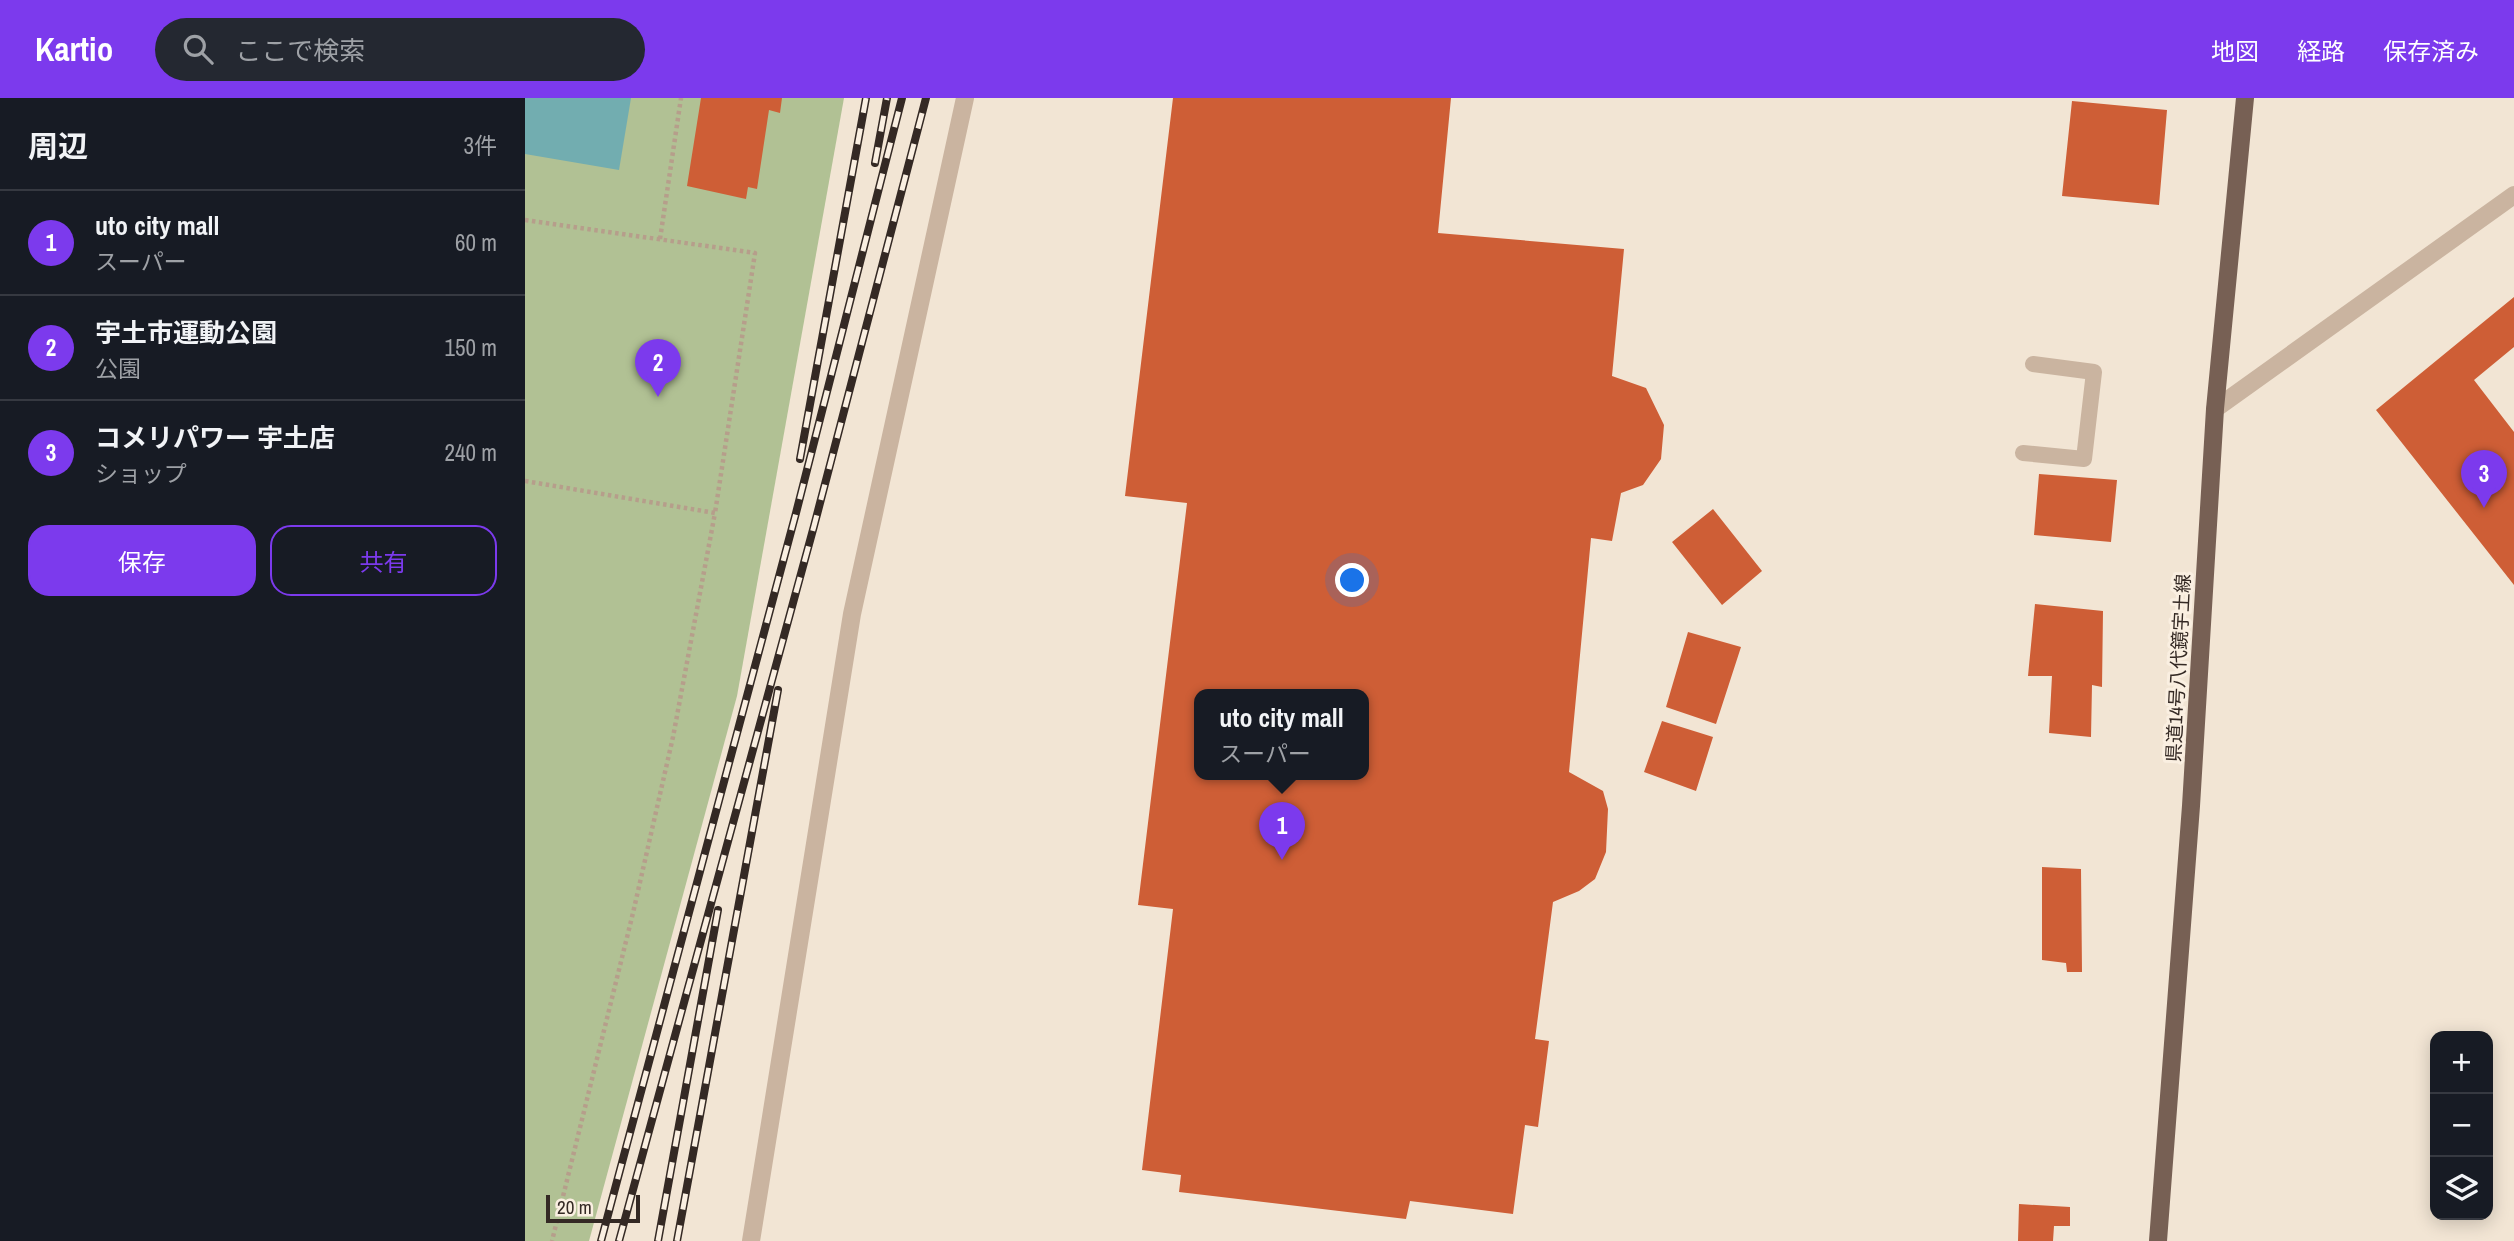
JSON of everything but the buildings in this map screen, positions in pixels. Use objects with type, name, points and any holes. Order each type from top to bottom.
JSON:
[{"type":"main road","name":"県道14号八代鏡宇土線","points":[[2158,1241],[2190,819],[2215,409],[2245,98]]},
{"type":"street","points":[[751,1241],[852,614],[965,98]]},
{"type":"street","points":[[2215,409],[2514,195]]},
{"type":"lane","points":[[2023,453],[2084,459],[2094,372],[2033,364]]},
{"type":"path","points":[[660,239],[681,98]]},
{"type":"path","points":[[525,220],[755,253],[715,513],[670,751],[552,1241]]},
{"type":"path","points":[[525,481],[715,513]]},
{"type":"green space","points":[[525,98],[844,98],[737,696],[589,1241],[525,1241]]},
{"type":"water","points":[[525,98],[631,98],[619,170],[525,154]]},
{"type":"railway","points":[[800,459],[866,98]]},
{"type":"railway","points":[[875,163],[887,98]]},
{"type":"railway","points":[[601,1241],[796,513],[902,98]]},
{"type":"railway","points":[[619,1241],[814,526],[926,98]]},
{"type":"railway","points":[[677,1241],[778,690]]},
{"type":"railway","points":[[658,1241],[718,910]]},
{"type":"place","name":"宇土市運動公園","points":[[658,397]]},
{"type":"place","name":"コメリパワー 宇土店","points":[[2484,508]]},
{"type":"place","name":"uto city mall","points":[[1282,860]]}]
